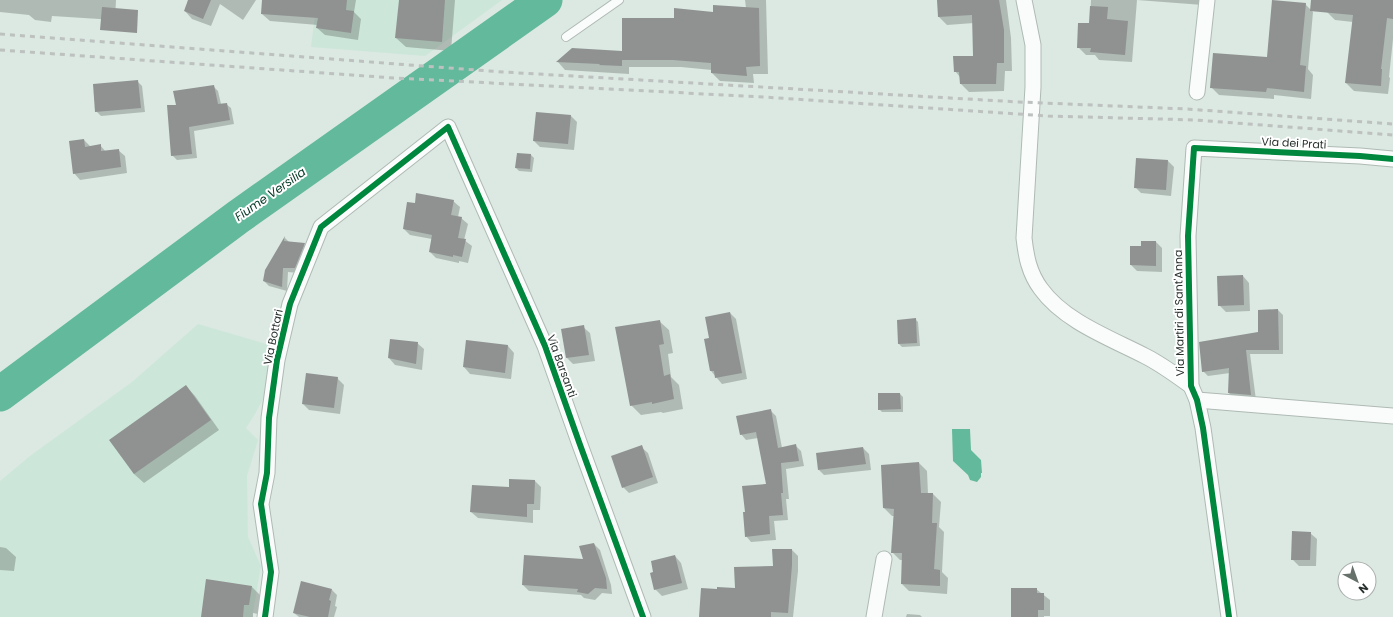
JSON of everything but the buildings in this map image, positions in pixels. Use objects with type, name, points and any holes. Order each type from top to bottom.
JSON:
[{"type":"street","name":"Via Martiri di Sant'Anna","points":[[1024,0],[1033,45],[1033,87],[1024,238],[1026,257],[1031,272],[1040,288],[1049,299],[1064,312],[1169,370],[1190,386]]},
{"type":"street","points":[[1197,92],[1207,0]]},
{"type":"street","name":"Via Bottari","points":[[265,617],[272,572],[261,504],[267,473],[269,418],[277,360],[290,304],[321,227],[448,127]]},
{"type":"street","name":"Via Barsanti","points":[[448,127],[545,346],[578,442],[643,617]]},
{"type":"street","name":"Via Martiri di Sant'Anna","points":[[1194,148],[1188,236],[1190,386],[1197,400],[1203,428],[1229,617]]},
{"type":"street","name":"Via dei Prati","points":[[1194,148],[1393,159]]},
{"type":"street","points":[[1197,400],[1393,416]]},
{"type":"street","points":[[874,617],[884,559]]},
{"type":"lane","points":[[566,37],[619,0]]},
{"type":"shaded area","points":[[317,0],[502,0],[425,56],[311,47]]},
{"type":"shaded area","points":[[198,324],[273,346],[263,399],[246,428],[258,440],[247,476],[248,537],[261,566],[252,617],[0,617],[0,481],[30,456],[132,382]]},
{"type":"shaded area","points":[[952,429],[970,429],[971,450],[981,460],[982,473],[977,482],[970,480],[968,475],[953,461]]},
{"type":"waterway","name":"Fiume Versilia","points":[[0,394],[238,217],[545,0]]},
{"type":"railway","points":[[0,34],[503,72],[1019,102],[1187,109],[1393,124]]},
{"type":"railway","points":[[0,50],[394,78],[764,97],[1048,116],[1196,120],[1393,135]]},
{"type":"cycle path","points":[[265,617],[271,572],[261,504],[267,473],[269,418],[277,360],[290,304],[321,227],[448,127],[545,346],[643,617]]},
{"type":"cycle path","points":[[1229,617],[1203,428],[1197,400],[1191,386],[1188,236],[1194,148],[1393,159]]}]
